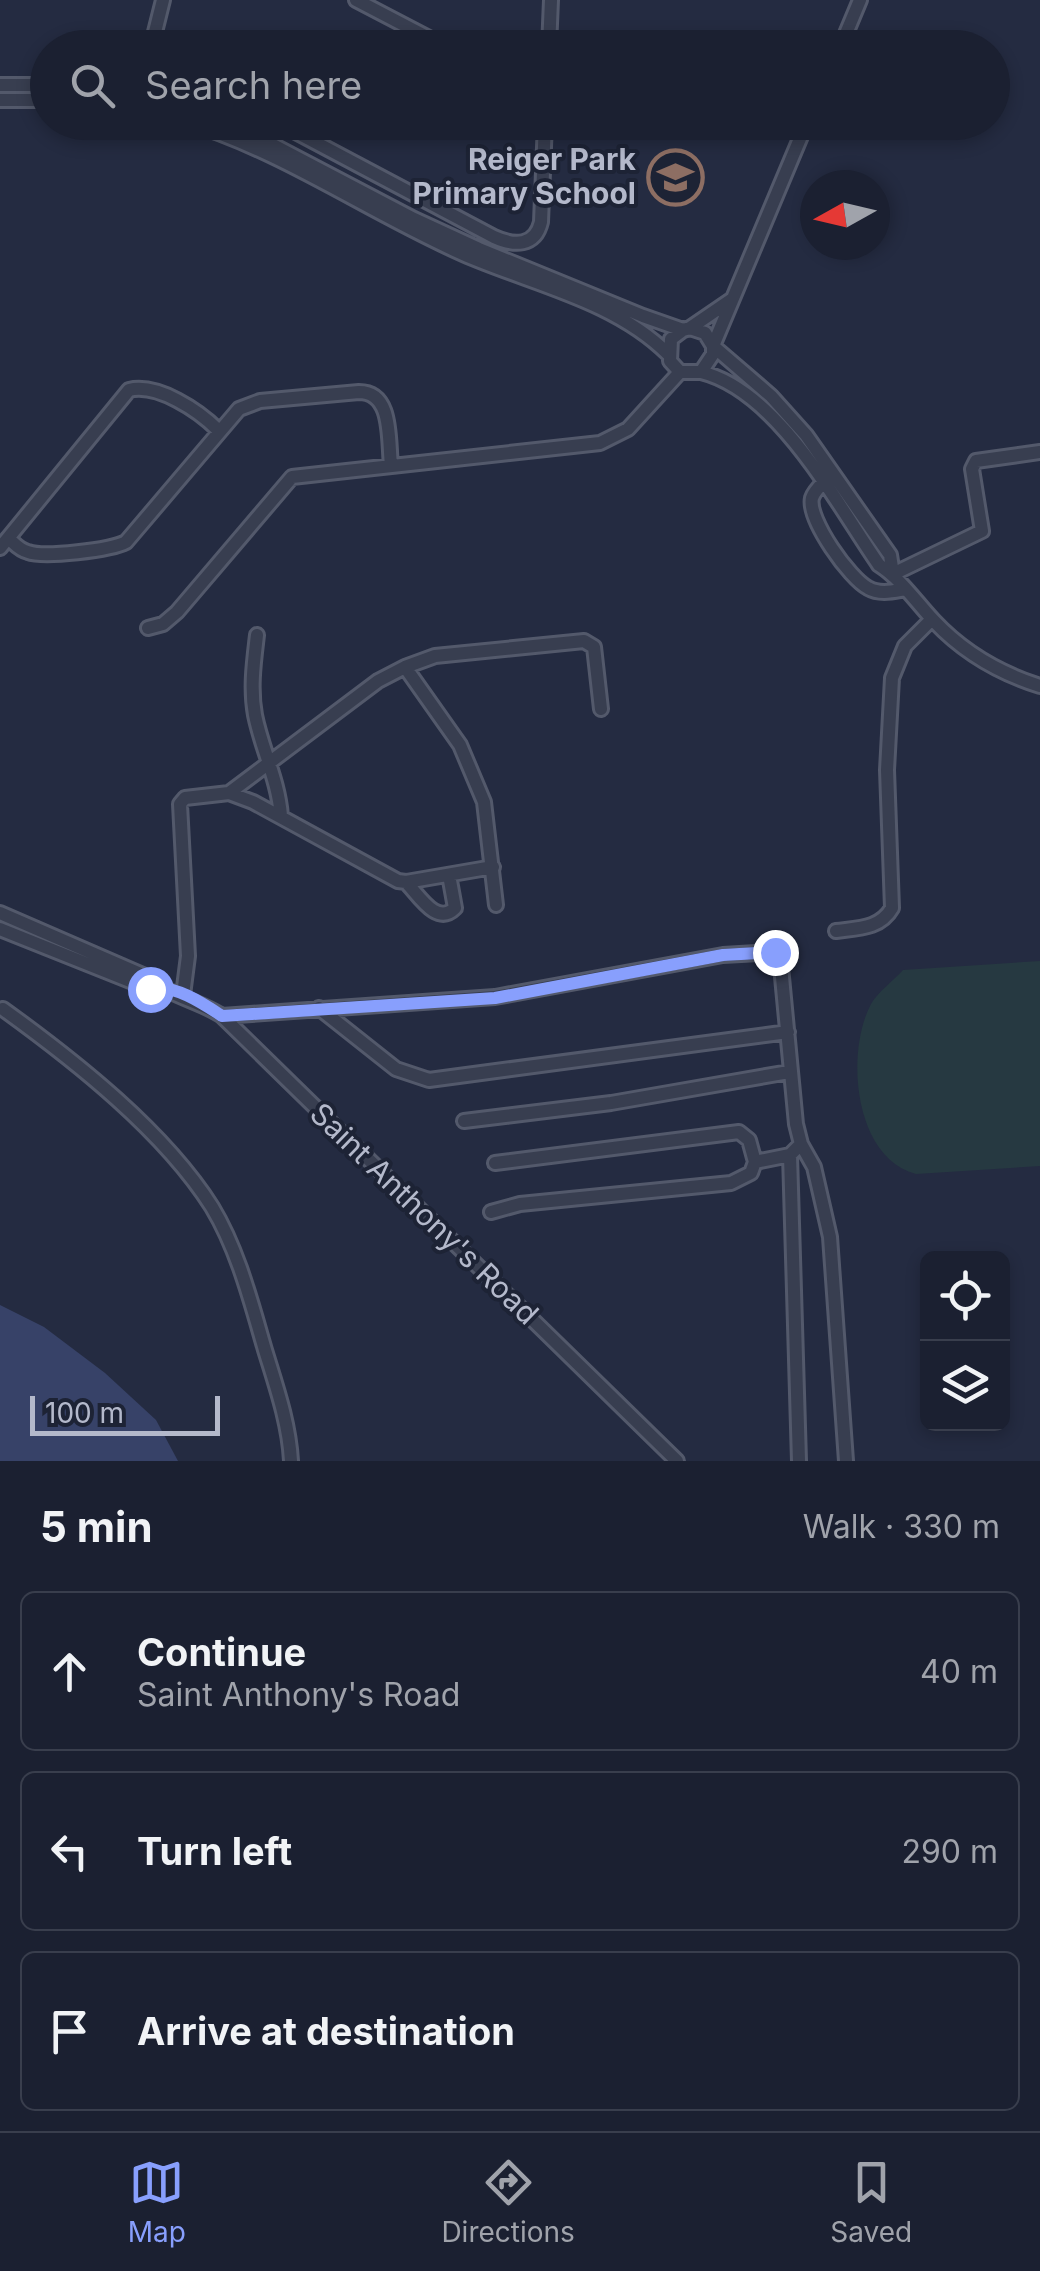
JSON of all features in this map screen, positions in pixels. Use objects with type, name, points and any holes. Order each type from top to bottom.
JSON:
[{"type":"street","points":[[156,30],[163,0]]},
{"type":"street","points":[[356,0],[414,30]]},
{"type":"street","points":[[848,30],[860,0]]},
{"type":"street","points":[[550,30],[554,3]]},
{"type":"street","points":[[0,84],[30,85]]},
{"type":"street","points":[[0,100],[30,100]]},
{"type":"street","points":[[234,140],[464,254],[615,315],[648,334],[680,372],[694,374],[711,361],[713,346],[800,140]]},
{"type":"street","points":[[263,140],[479,249],[705,333],[713,346],[770,396],[806,435],[879,565],[932,619],[980,660],[1040,686]]},
{"type":"street","points":[[311,140],[516,244],[530,241],[539,231],[544,140]]},
{"type":"street","points":[[668,354],[671,340],[733,298]]},
{"type":"street","points":[[148,628],[162,624],[177,612],[292,477],[600,443],[628,429],[680,372]]},
{"type":"street","points":[[701,372],[731,382],[767,410],[828,479]]},
{"type":"street","points":[[218,430],[192,407],[146,389],[129,390],[4,543],[36,554],[119,546],[134,535],[232,414],[250,404],[366,392],[379,397],[384,405],[391,465]]},
{"type":"street","points":[[892,574],[982,531],[972,469],[976,461],[1040,452]]},
{"type":"street","points":[[828,479],[812,495],[811,504],[829,544],[852,576],[875,591],[906,590]]},
{"type":"street","points":[[836,931],[875,925],[885,920],[892,908],[887,770],[892,678],[905,646],[932,619]]},
{"type":"street","points":[[256,635],[252,696],[279,791],[281,816]]},
{"type":"street","points":[[229,794],[378,682],[434,656],[584,641],[594,647],[601,710]]},
{"type":"street","points":[[405,667],[460,744],[484,802],[496,905]]},
{"type":"street","points":[[184,995],[188,956],[180,804],[192,795],[229,794],[281,816],[373,870],[406,882],[442,916],[456,908],[449,875]]},
{"type":"street","points":[[406,882],[493,867]]},
{"type":"street","points":[[0,913],[152,979],[159,987],[150,989],[0,929]]},
{"type":"street","points":[[222,1016],[495,998],[723,955],[775,952],[780,956],[790,1072],[802,1144],[814,1166],[830,1237],[846,1461]]},
{"type":"street","name":"Saint Anthony's Road","points":[[159,987],[184,995],[222,1016],[677,1461]]},
{"type":"street","points":[[3,1008],[104,1088],[180,1166],[212,1207],[235,1256],[253,1310],[282,1406],[291,1461]]},
{"type":"street","points":[[320,1008],[396,1069],[429,1080],[788,1032]]},
{"type":"street","points":[[464,1121],[641,1099],[790,1072]]},
{"type":"street","points":[[495,1163],[738,1132],[746,1135],[756,1162]]},
{"type":"street","points":[[491,1212],[520,1204],[731,1183],[748,1176],[756,1162],[790,1155],[802,1144]]},
{"type":"street","points":[[790,1155],[799,1461]]},
{"type":"shaded area","points":[[1040,961],[1040,1166],[916,1174],[895,1164],[879,1148],[868,1126],[857,1075],[858,1049],[871,1004],[903,970]]},
{"type":"water","points":[[0,1305],[44,1327],[105,1373],[156,1420],[178,1461],[0,1461]]},
{"type":"place","name":"Reiger Park Primary School","points":[[675,177]]},
{"type":"route","points":[[150,989],[159,987],[184,995],[222,1016],[495,998],[723,955],[775,952]]}]
